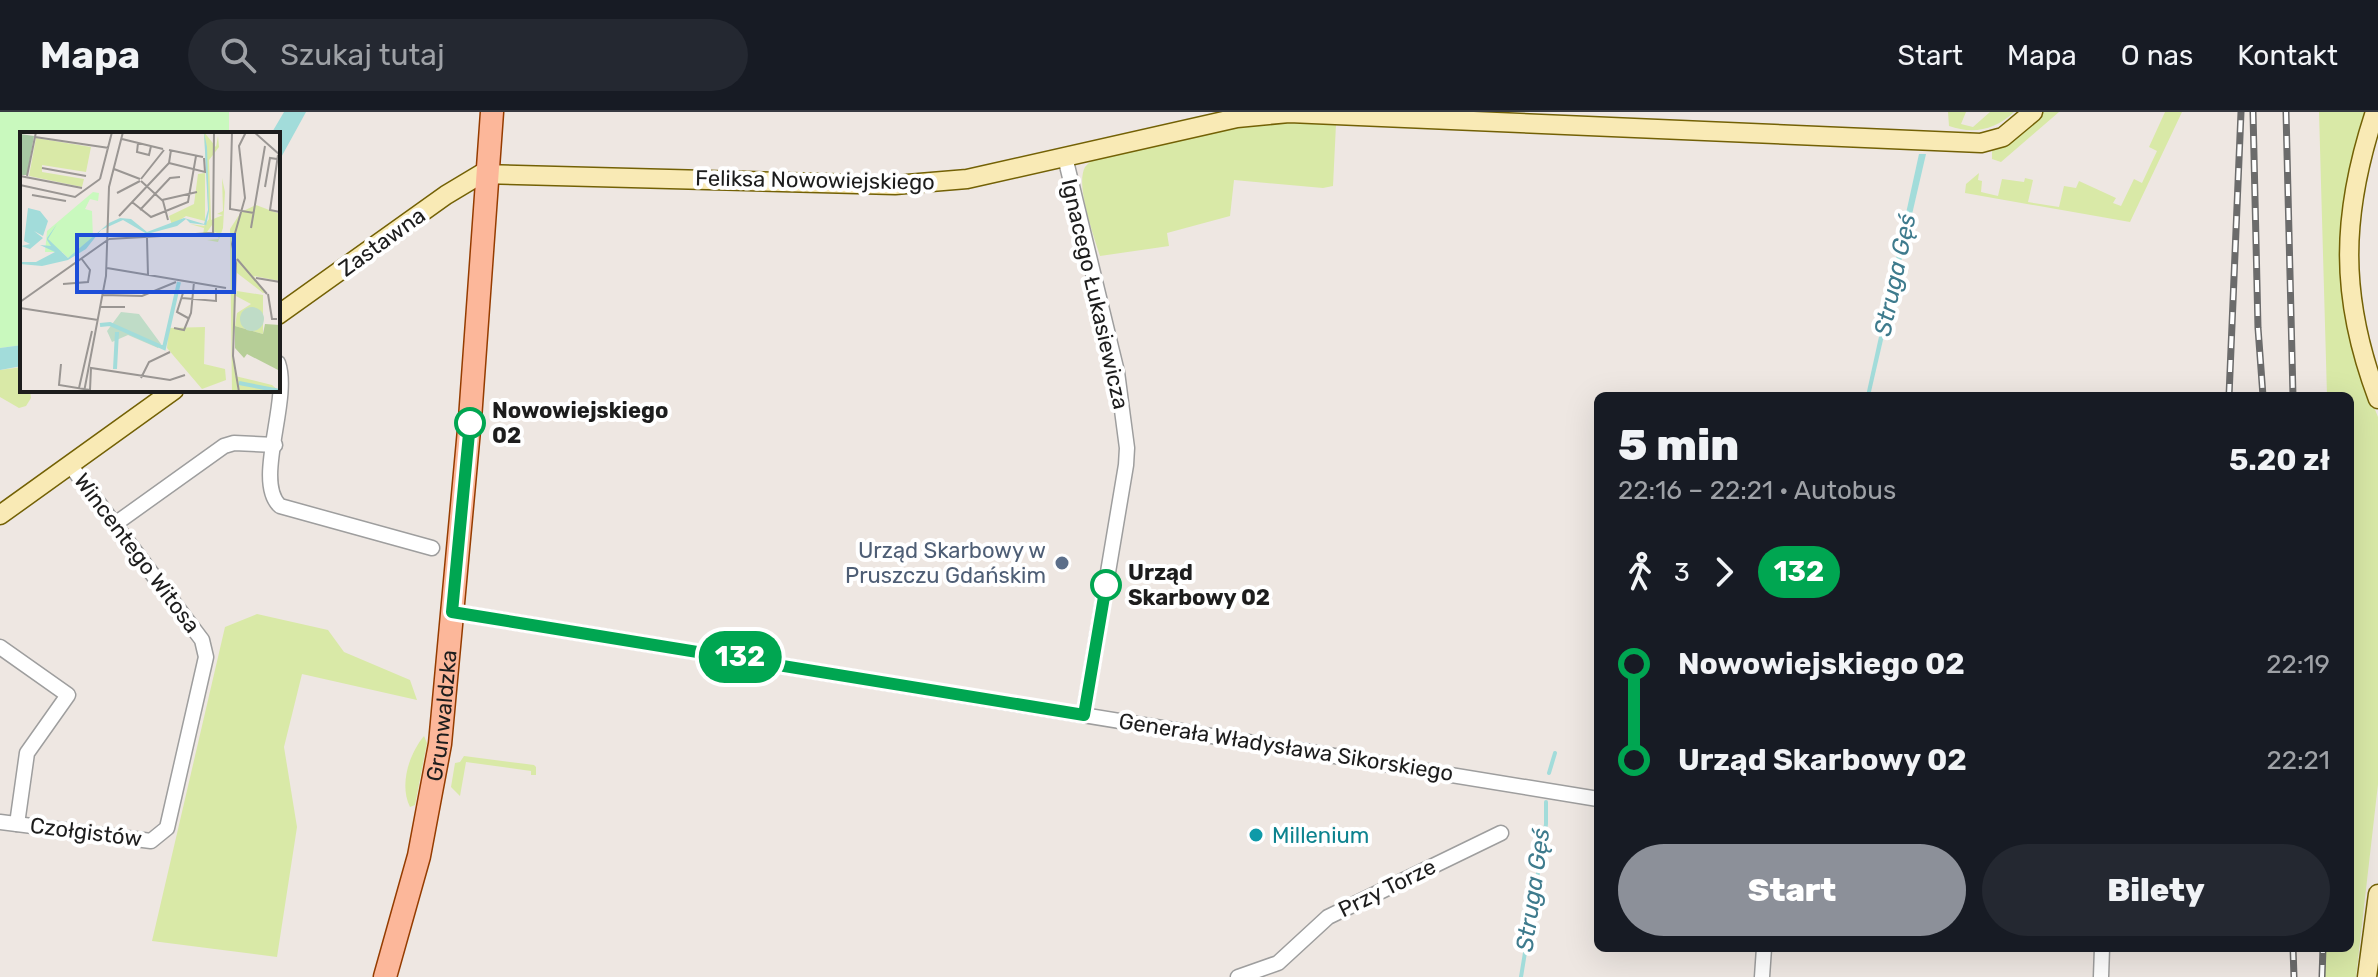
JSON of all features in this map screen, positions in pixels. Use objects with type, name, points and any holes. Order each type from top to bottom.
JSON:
[{"type":"main road","name":"Grunwaldzka","points":[[385,977],[419,856],[440,744],[470,419],[492,112]]},
{"type":"street","name":"Feliksa Nowowiejskiego","points":[[488,174],[895,185],[960,180],[1237,118],[1289,113],[1950,143],[1992,141],[2014,130],[2033,112]]},
{"type":"street","points":[[2375,112],[2355,181],[2349,267],[2357,333],[2378,399]]},
{"type":"street","name":"Ignacego Łukasiewicza","points":[[1065,157],[1117,372],[1127,448],[1084,715]]},
{"type":"street","name":"Zastawna","points":[[280,314],[461,185],[476,176],[488,174]]},
{"type":"street","points":[[280,373],[283,389],[269,483],[274,500],[280,506],[432,548]]},
{"type":"street","points":[[0,515],[171,392]]},
{"type":"street","points":[[115,524],[224,446],[234,443],[275,445]]},
{"type":"street","name":"Wincentego Witosa","points":[[70,465],[206,648],[167,828]]},
{"type":"street","name":"Generała Władysława Sikorskiego","points":[[452,612],[1295,747],[1594,798]]},
{"type":"street","points":[[0,647],[68,695],[29,747],[17,824]]},
{"type":"street","name":"Czołgistów","points":[[0,822],[151,841],[167,828]]},
{"type":"street","name":"Przy Torze","points":[[1238,977],[1278,963],[1328,917],[1501,833]]},
{"type":"street","points":[[2367,977],[2378,894]]},
{"type":"street","points":[[1762,977],[1764,952]]},
{"type":"street","points":[[2101,977],[2102,952]]},
{"type":"green space","points":[[0,112],[229,112],[229,132],[20,132],[20,345],[0,348]]},
{"type":"green space","points":[[1948,112],[1966,112],[1961,124],[1973,127],[1990,112],[2014,112],[1991,127],[1966,130],[1949,126]]},
{"type":"green space","points":[[2043,112],[2059,112],[2001,162],[1992,159],[1992,151],[2007,143]]},
{"type":"green space","points":[[2165,112],[2182,112],[2130,222],[1965,193],[1966,184],[1979,173],[1981,192],[1998,196],[2002,179],[2024,182],[2025,178],[2033,180],[2028,202],[2059,207],[2064,186],[2076,188],[2079,181],[2116,198],[2113,203],[2121,206],[2134,179],[2142,183],[2157,151],[2149,147]]},
{"type":"green space","points":[[2319,112],[2368,112],[2346,196],[2366,387],[2378,417],[2378,784],[2356,977],[2324,977],[2324,952],[2354,952],[2354,392],[2327,392]]},
{"type":"green space","points":[[1283,123],[1336,124],[1333,186],[1323,188],[1234,180],[1230,216],[1167,233],[1169,246],[1100,256],[1082,186],[1085,167],[1094,159],[1100,155],[1225,129]]},
{"type":"green space","points":[[20,367],[20,392],[30,392],[31,398],[26,406],[19,408],[0,397],[0,370]]},
{"type":"green space","points":[[257,614],[328,630],[344,652],[410,680],[417,700],[302,674],[284,747],[297,827],[277,957],[152,941],[225,627]]},
{"type":"green space","points":[[424,736],[427,743],[415,805],[410,807],[405,789],[407,770]]},
{"type":"green space","points":[[464,756],[534,765],[536,775],[531,775],[531,771],[466,762],[460,796],[451,787],[455,763]]},
{"type":"water","points":[[284,112],[306,112],[280,159],[280,132],[272,132]]},
{"type":"water","points":[[1919,154],[1926,154],[1871,392],[1867,392]]},
{"type":"water","points":[[20,345],[20,366],[0,370],[0,348]]},
{"type":"waterway","name":"Struga Gęś","points":[[1549,773],[1555,753]]},
{"type":"waterway","name":"Struga Gęś","points":[[1521,977],[1546,824],[1546,802]]},
{"type":"railway","points":[[2229,392],[2241,112]]},
{"type":"railway","points":[[2253,112],[2258,328],[2263,392]]},
{"type":"railway","points":[[2286,112],[2293,392]]},
{"type":"railway","points":[[2293,952],[2294,977]]},
{"type":"railway","points":[[2322,977],[2323,952]]},
{"type":"bus line","name":"132","points":[[470,423],[452,612],[1084,715],[1106,585]]},
{"type":"place","name":"Nowowiejskiego 02","points":[[470,423]]},
{"type":"place","name":"Urząd Skarbowy w Pruszczu Gdańskim","points":[[1062,563]]},
{"type":"place","name":"Urząd Skarbowy 02","points":[[1106,585]]},
{"type":"place","name":"Millenium","points":[[1256,835]]}]
